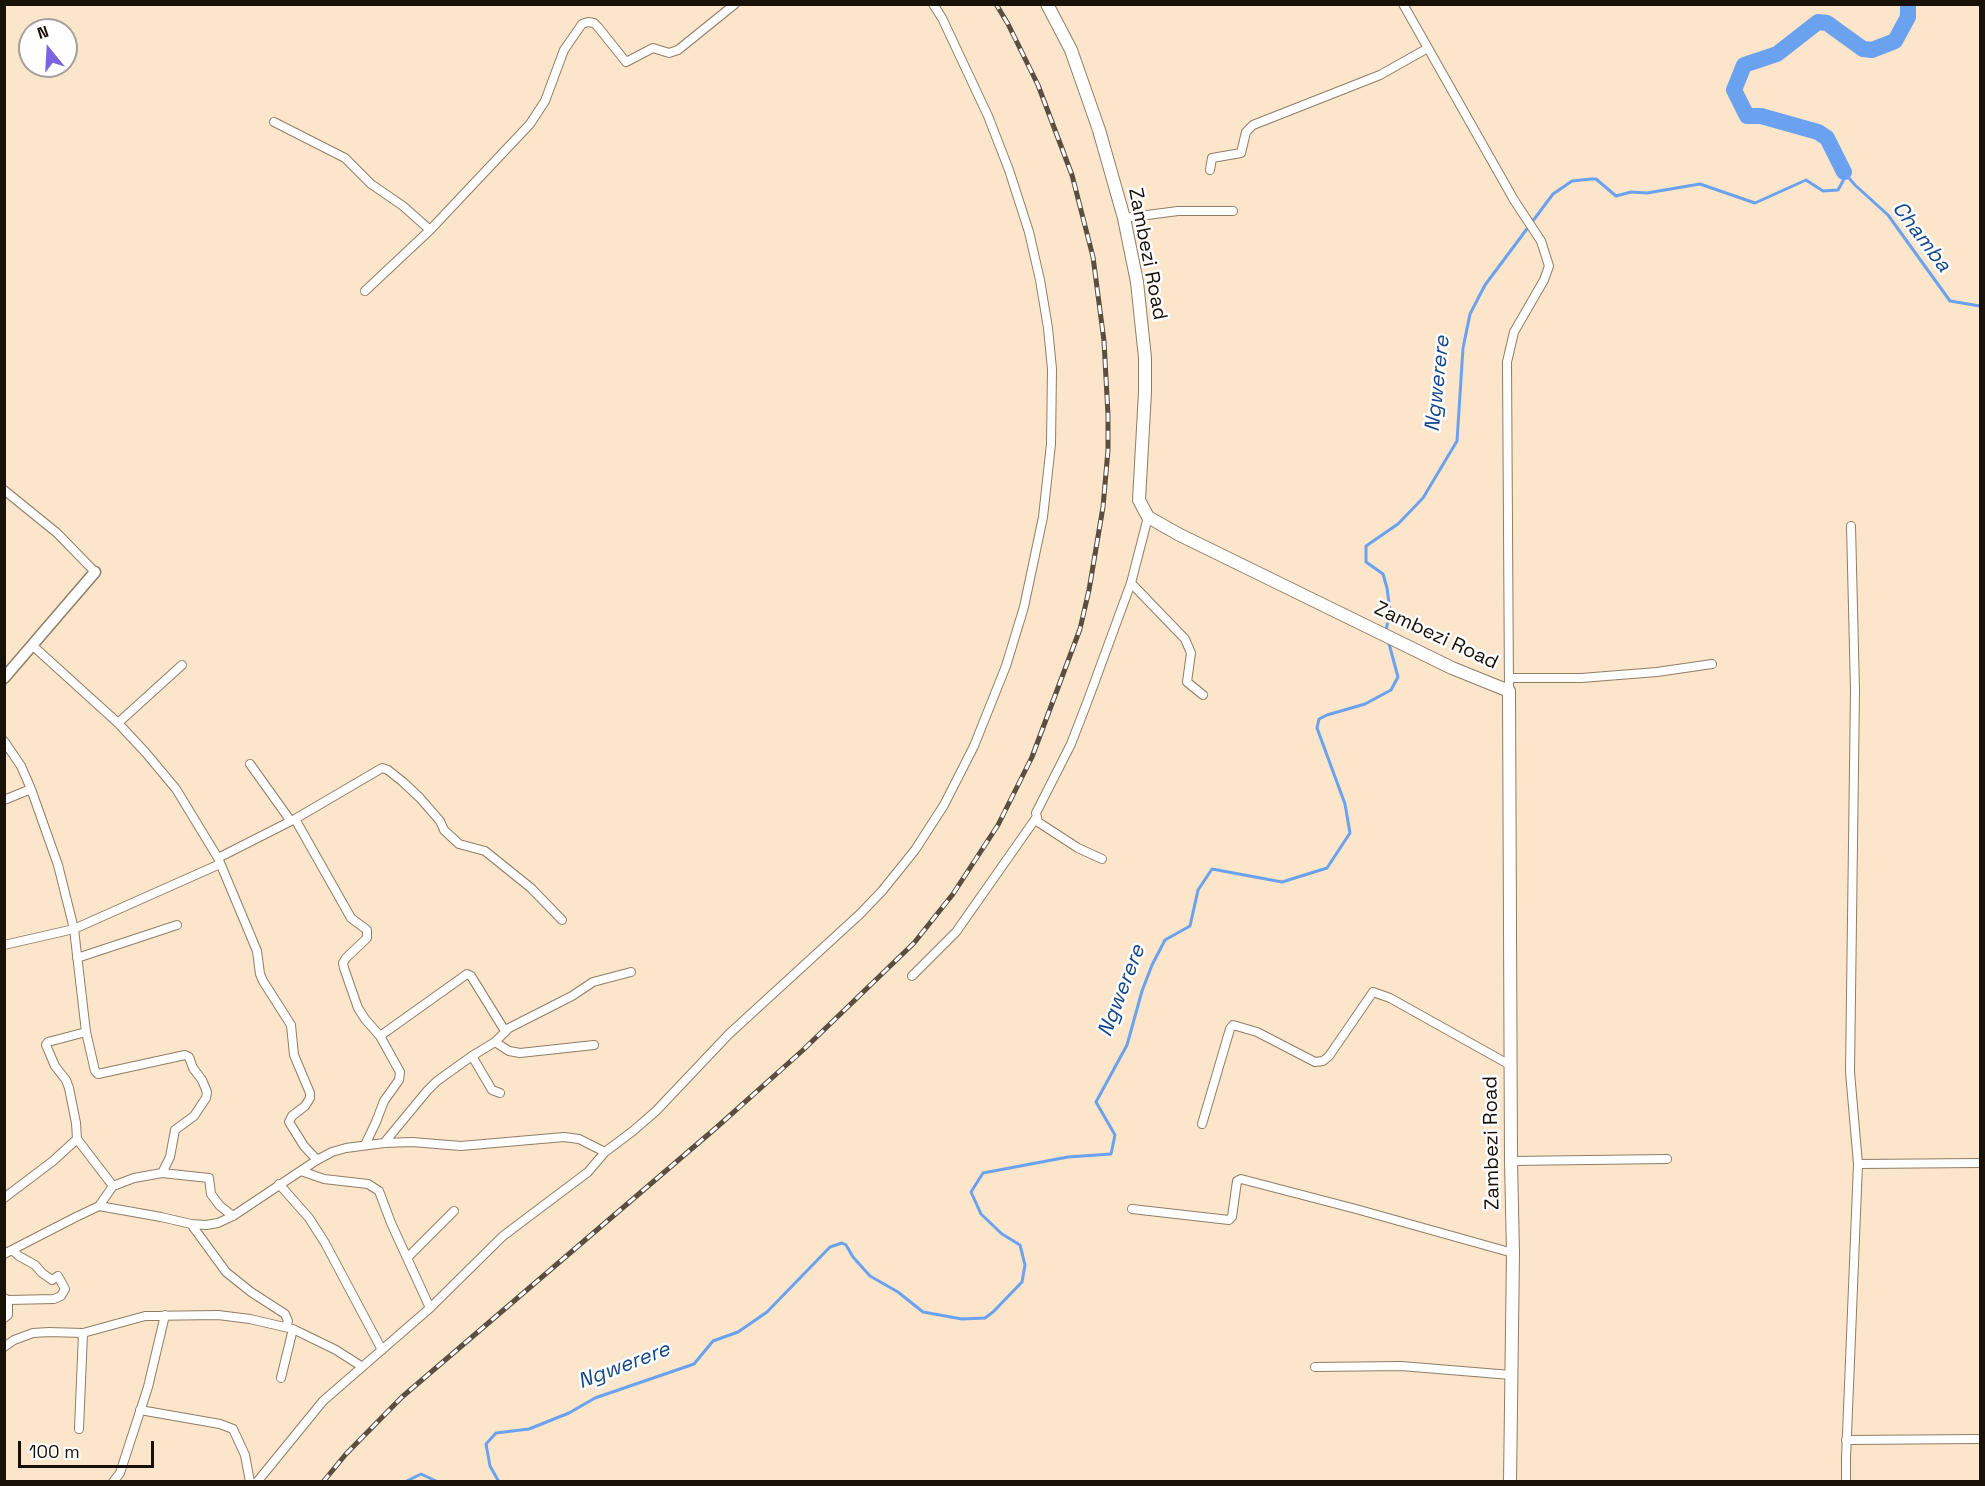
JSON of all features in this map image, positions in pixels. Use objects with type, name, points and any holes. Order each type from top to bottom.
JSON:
[{"type":"main road","name":"Zambezi Road","points":[[1047,4],[1071,50],[1099,130],[1124,218],[1137,282],[1142,323],[1145,392],[1139,500],[1148,517],[1178,534],[1452,668],[1509,685],[1513,1253],[1510,1482]]},
{"type":"street","points":[[365,291],[430,230],[535,118],[545,101],[564,50],[582,24],[594,23],[626,62],[653,48],[669,53],[678,50],[735,4]]},
{"type":"street","points":[[257,1482],[324,1401],[361,1366],[430,1308],[503,1236],[588,1172],[605,1152],[656,1111],[729,1034],[860,914],[915,850],[944,805],[974,746],[1006,666],[1024,607],[1043,517],[1051,444],[1052,369],[1040,280],[1029,232],[1009,170],[988,116],[942,18],[933,4]]},
{"type":"street","points":[[1403,4],[1541,241],[1549,266],[1547,274],[1514,332],[1508,362],[1509,685],[1657,672],[1712,664]]},
{"type":"street","points":[[1210,170],[1212,158],[1241,153],[1246,132],[1253,125],[1380,75],[1428,48]]},
{"type":"street","points":[[274,122],[345,158],[371,184],[404,206],[430,230]]},
{"type":"street","points":[[1124,218],[1178,211],[1233,211]]},
{"type":"street","points":[[4,490],[57,533],[95,572],[4,678]]},
{"type":"street","points":[[912,976],[956,932],[1036,818],[1036,813],[1071,744],[1131,583],[1148,517]]},
{"type":"street","points":[[1846,1482],[1858,1164],[1850,1072],[1855,690],[1851,526]]},
{"type":"street","points":[[1131,583],[1185,639],[1191,653],[1187,682],[1203,695]]},
{"type":"street","points":[[32,645],[118,723],[176,789],[219,861],[257,951],[263,981],[291,1025],[294,1055],[310,1098],[289,1122],[304,1146],[317,1160]]},
{"type":"street","points":[[118,723],[182,665]]},
{"type":"street","points":[[4,741],[21,766],[58,865],[74,929],[86,1032],[95,1071],[98,1074],[185,1055],[189,1057],[207,1092],[206,1098],[194,1116],[175,1130],[170,1157],[162,1173]]},
{"type":"street","points":[[250,764],[293,820],[351,918],[367,930],[367,938],[343,963],[358,1008],[380,1036],[398,1067],[400,1076],[384,1101],[365,1145]]},
{"type":"street","points":[[4,945],[74,929],[219,861],[382,768],[388,770],[420,798],[440,821],[444,830],[459,844],[485,851],[523,880],[562,920]]},
{"type":"street","points":[[4,800],[31,789]]},
{"type":"street","points":[[1036,818],[1051,832],[1102,859]]},
{"type":"street","points":[[77,958],[177,925]]},
{"type":"street","points":[[384,1143],[427,1091],[451,1070],[495,1042],[505,1031],[572,996],[593,982],[631,972]]},
{"type":"street","points":[[380,1036],[467,974],[471,976],[505,1031]]},
{"type":"street","points":[[1202,1124],[1233,1024],[1257,1032],[1315,1062],[1323,1061],[1329,1056],[1373,992],[1390,998],[1510,1065]]},
{"type":"street","points":[[86,1032],[48,1042],[45,1045],[69,1088],[77,1139],[113,1186]]},
{"type":"street","points":[[495,1042],[509,1051],[520,1053],[594,1045]]},
{"type":"street","points":[[472,1056],[492,1090],[500,1093]]},
{"type":"street","points":[[99,1206],[191,1224],[218,1223],[233,1216],[279,1184],[332,1152],[365,1145],[411,1142],[461,1146],[564,1137],[579,1139],[605,1152]]},
{"type":"street","points":[[4,1198],[53,1161],[77,1139]]},
{"type":"street","points":[[1511,1161],[1667,1159]]},
{"type":"street","points":[[1858,1164],[1980,1163]]},
{"type":"street","points":[[300,1171],[324,1179],[376,1187],[430,1308]]},
{"type":"street","points":[[8,1252],[99,1206],[113,1186],[134,1178],[162,1173],[208,1178],[211,1194],[220,1206],[233,1216]]},
{"type":"street","points":[[1132,1209],[1229,1220],[1232,1217],[1237,1181],[1241,1179],[1513,1253]]},
{"type":"street","points":[[279,1184],[309,1218],[326,1243],[382,1350]]},
{"type":"street","points":[[408,1257],[454,1211]]},
{"type":"street","points":[[191,1224],[226,1272],[285,1314],[290,1327],[281,1378]]},
{"type":"street","points":[[4,1318],[8,1315],[6,1299],[54,1299],[62,1296],[65,1289],[58,1276],[52,1280],[8,1252]]},
{"type":"street","points":[[113,1482],[120,1473],[148,1387],[165,1315]]},
{"type":"street","points":[[4,1347],[14,1340],[33,1333],[83,1333],[145,1316],[232,1316],[290,1327],[361,1366]]},
{"type":"street","points":[[79,1430],[83,1333]]},
{"type":"street","points":[[1315,1367],[1401,1366],[1511,1375]]},
{"type":"street","points":[[140,1410],[220,1424],[233,1429],[245,1455],[250,1482]]},
{"type":"street","points":[[1846,1440],[1980,1439]]},
{"type":"waterway","name":"Ngwerere","points":[[1844,172],[1827,138],[1818,132],[1761,116],[1747,116],[1734,90],[1744,65],[1777,54],[1818,22],[1827,23],[1863,49],[1872,50],[1895,41],[1908,17],[1908,4]]},
{"type":"waterway","name":"Chamba","points":[[1844,172],[1888,215],[1950,301],[1980,306]]},
{"type":"waterway","name":"Ngwerere","points":[[1386,631],[1390,610],[1387,588],[1383,574],[1366,562],[1366,546],[1398,524],[1423,498],[1457,441],[1463,348],[1470,314],[1485,285],[1553,194],[1572,181],[1596,179],[1616,196],[1631,192],[1647,193],[1700,184],[1755,203],[1806,180],[1823,191],[1838,190],[1843,181],[1844,172]]},
{"type":"waterway","name":"Ngwerere","points":[[499,1482],[490,1466],[486,1444],[496,1433],[529,1429],[569,1413],[595,1398],[694,1364],[713,1341],[738,1332],[767,1312],[830,1247],[842,1243],[846,1245],[853,1257],[870,1276],[898,1292],[923,1312],[962,1319],[985,1318],[993,1312],[1022,1282],[1025,1265],[1020,1245],[1002,1234],[981,1214],[971,1192],[983,1173],[1068,1157],[1111,1154],[1115,1135],[1096,1102],[1127,1045],[1152,965],[1165,940],[1190,926],[1198,890],[1212,869],[1282,882],[1327,868],[1350,833],[1345,804],[1317,728],[1319,719],[1365,704],[1391,690],[1398,677],[1388,640]]},
{"type":"waterway","name":"Ngwerere","points":[[405,1482],[421,1474],[438,1482]]},
{"type":"railway","points":[[323,1482],[346,1454],[402,1397],[717,1127],[802,1051],[914,943],[953,894],[998,825],[1032,757],[1080,629],[1089,590],[1103,507],[1108,450],[1108,415],[1104,341],[1093,257],[1072,175],[1038,85],[996,4]]}]
